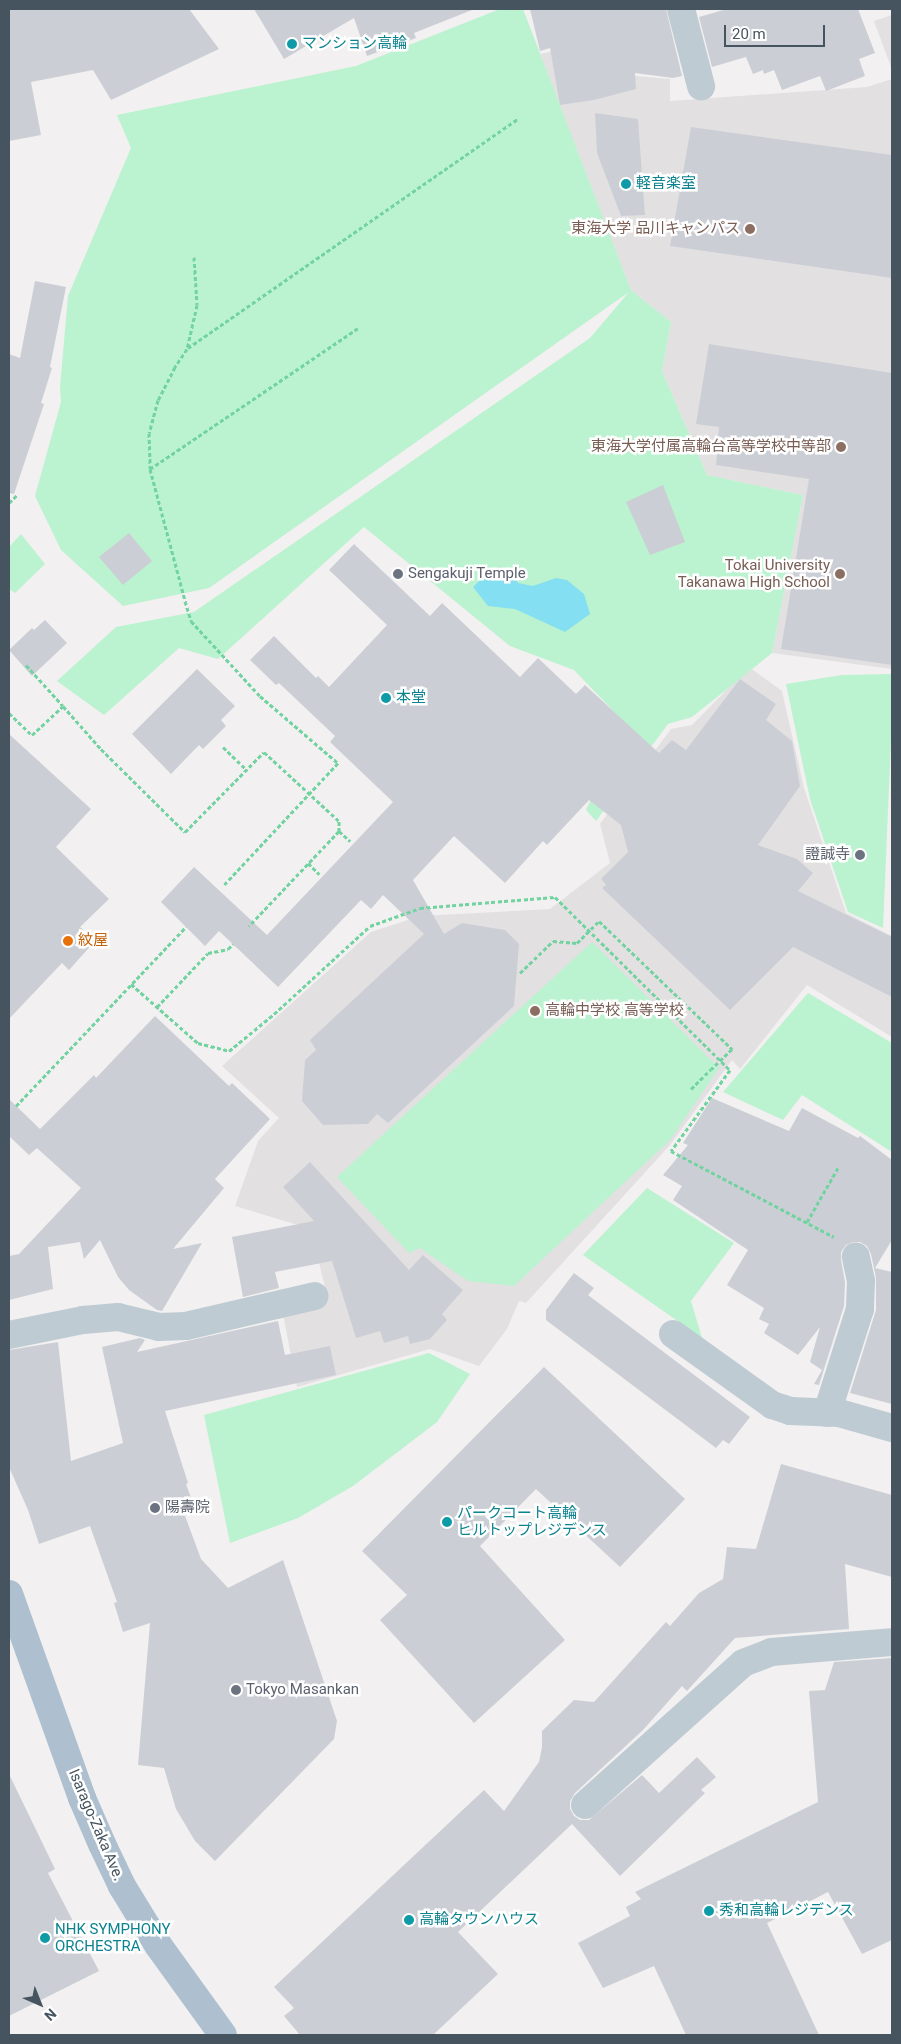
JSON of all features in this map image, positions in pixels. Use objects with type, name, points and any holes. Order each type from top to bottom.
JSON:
[{"type":"main road","name":"Isarago-Zaka Ave.","points":[[9,1594],[82,1798],[122,1886],[158,1945],[223,2035]]},
{"type":"lane","points":[[681,9],[701,86]]},
{"type":"lane","points":[[827,1413],[860,1310],[860,1281],[856,1257]]},
{"type":"lane","points":[[9,1335],[83,1320],[118,1317],[159,1327],[186,1326],[315,1296]]},
{"type":"lane","points":[[673,1334],[772,1404],[790,1411],[840,1413],[892,1428]]},
{"type":"lane","points":[[585,1805],[743,1662],[771,1652],[892,1642]]},
{"type":"path","points":[[187,349],[517,119]]},
{"type":"path","points":[[194,257],[197,305],[187,349],[175,367],[158,400],[149,432],[150,469],[191,620],[260,696],[338,763],[224,886]]},
{"type":"path","points":[[150,469],[358,328]]},
{"type":"path","points":[[9,504],[17,495]]},
{"type":"path","points":[[26,665],[101,749],[185,832],[264,752],[339,821],[339,831],[249,926]]},
{"type":"path","points":[[9,712],[32,735],[63,706]]},
{"type":"path","points":[[223,747],[247,770]]},
{"type":"path","points":[[339,831],[350,841]]},
{"type":"path","points":[[308,863],[319,874]]},
{"type":"path","points":[[131,984],[198,1044],[229,1051],[274,1014],[370,926],[420,908],[556,896],[730,1070],[671,1150],[842,1242],[856,1257]]},
{"type":"path","points":[[520,973],[553,941],[577,943],[598,921],[732,1049],[691,1089]]},
{"type":"path","points":[[16,1106],[186,927]]},
{"type":"path","points":[[157,1007],[208,953],[228,949],[233,944]]},
{"type":"path","points":[[807,1222],[839,1166]]},
{"type":"shaded area","points":[[892,15],[892,70],[874,21]]},
{"type":"shaded area","name":"東海大学 品川キャンパス","points":[[594,42],[601,73],[670,79],[670,101],[867,87],[892,79],[892,669],[772,653],[803,495],[707,475],[662,371],[671,322],[631,290],[540,54]]},
{"type":"shaded area","name":"高輪中学校 高等学校","points":[[749,667],[782,691],[804,788],[846,913],[892,936],[892,1037],[807,985],[740,1069],[732,1060],[670,1145],[526,1303],[519,1301],[507,1329],[479,1366],[430,1349],[297,1387],[283,1314],[328,1300],[311,1229],[235,1206],[258,1141],[279,1118],[222,1066],[371,932],[420,916],[550,909],[610,863],[600,824],[671,729],[692,725]]},
{"type":"green space","name":"Sengakuji Temple","points":[[500,9],[523,9],[631,290],[671,322],[662,371],[707,475],[803,495],[772,653],[692,717],[668,724],[596,821],[586,810],[627,725],[574,670],[510,646],[364,527],[218,659],[179,648],[104,715],[57,681],[116,627],[194,612],[590,338],[629,292],[209,588],[123,606],[61,550],[35,496],[61,402],[60,387],[68,296],[131,148],[117,115],[356,66]]},
{"type":"green space","points":[[21,534],[45,564],[15,593],[9,589],[9,547]]},
{"type":"green space","name":"證誠寺","points":[[892,674],[883,928],[848,912],[810,799],[786,684],[842,675]]},
{"type":"green space","points":[[592,942],[719,1068],[670,1140],[514,1286],[468,1281],[420,1248],[409,1253],[337,1177]]},
{"type":"green space","points":[[808,993],[892,1043],[892,1152],[802,1095],[783,1120],[723,1092]]},
{"type":"green space","points":[[647,1188],[734,1243],[691,1301],[702,1338],[583,1255]]},
{"type":"green space","points":[[429,1353],[470,1374],[437,1422],[353,1486],[298,1518],[230,1543],[204,1415]]},
{"type":"water","points":[[514,574],[518,583],[533,586],[556,578],[567,580],[584,594],[590,614],[565,632],[515,609],[488,606],[473,587],[485,575]]},
{"type":"building","points":[[9,9],[189,9],[219,49],[111,100],[93,70],[31,82],[41,135],[9,141]]},
{"type":"building","points":[[254,9],[472,10],[414,33],[416,38],[367,56],[354,18],[284,59]]},
{"type":"building","points":[[530,9],[666,9],[682,76],[673,78],[635,73],[636,89],[594,100],[560,105],[550,48],[540,51]]},
{"type":"building","points":[[727,9],[858,9],[875,53],[859,59],[865,76],[826,91],[820,76],[782,90],[774,70],[764,74],[763,70],[753,74],[746,57],[712,67],[699,17]]},
{"type":"building","name":"軽音楽室","points":[[595,113],[638,119],[645,215],[621,216],[597,153]]},
{"type":"building","points":[[691,127],[892,155],[892,278],[670,246]]},
{"type":"building","points":[[35,281],[66,287],[50,367],[52,368],[41,403],[44,404],[14,494],[9,493],[9,354],[20,358]]},
{"type":"building","name":"Tokai University Takanawa High School","points":[[709,344],[892,373],[892,665],[781,649],[809,479],[716,465],[719,427],[696,424]]},
{"type":"building","points":[[663,485],[685,542],[650,555],[626,502]]},
{"type":"building","points":[[129,533],[152,561],[123,585],[99,557]]},
{"type":"building","points":[[354,544],[430,616],[442,603],[520,677],[538,658],[576,694],[585,685],[659,753],[672,740],[686,750],[740,679],[776,704],[766,720],[792,741],[800,786],[758,845],[797,859],[813,873],[798,891],[892,937],[892,997],[793,947],[730,1010],[602,888],[606,885],[601,879],[628,852],[621,825],[589,800],[547,845],[543,841],[505,883],[454,836],[413,880],[444,934],[462,923],[505,930],[519,944],[514,1006],[388,1123],[377,1114],[368,1124],[323,1125],[302,1101],[305,1060],[316,1050],[310,1040],[424,934],[383,895],[371,909],[361,900],[278,987],[219,931],[205,946],[161,902],[194,867],[267,935],[393,802],[330,742],[335,736],[279,683],[276,685],[250,660],[274,636],[316,678],[318,676],[329,687],[387,625],[329,570]]},
{"type":"building","points":[[45,620],[67,643],[32,676],[9,650],[32,628],[34,630]]},
{"type":"building","points":[[197,669],[235,706],[221,720],[226,726],[203,749],[199,745],[171,774],[132,734]]},
{"type":"building","points":[[9,734],[91,809],[56,847],[109,899],[80,927],[95,941],[69,970],[62,963],[9,1019]]},
{"type":"building","points":[[155,1016],[229,1086],[232,1083],[270,1119],[215,1179],[224,1188],[173,1249],[202,1243],[162,1311],[157,1310],[129,1290],[118,1277],[100,1240],[84,1259],[80,1242],[48,1247],[53,1289],[9,1300],[9,1256],[19,1254],[81,1188],[37,1148],[29,1155],[9,1136],[9,1099],[40,1129],[94,1075],[96,1078]]},
{"type":"building","points":[[712,1098],[789,1131],[802,1108],[858,1138],[860,1136],[892,1160],[892,1240],[875,1268],[892,1272],[892,1404],[850,1393],[876,1310],[876,1278],[871,1254],[867,1246],[860,1242],[853,1242],[846,1245],[841,1252],[845,1282],[844,1306],[819,1385],[814,1384],[822,1370],[810,1362],[820,1327],[798,1355],[764,1333],[769,1324],[759,1319],[764,1308],[727,1285],[748,1250],[673,1200],[682,1186],[663,1175],[688,1145],[683,1143]]},
{"type":"building","points":[[310,1162],[409,1270],[423,1255],[463,1290],[442,1314],[447,1320],[430,1339],[410,1344],[408,1336],[384,1343],[380,1331],[356,1338],[332,1261],[275,1272],[279,1288],[243,1297],[232,1237],[314,1221],[283,1187]]},
{"type":"building","points":[[574,1273],[594,1288],[588,1295],[750,1417],[729,1444],[723,1440],[716,1448],[546,1320],[546,1310]]},
{"type":"building","points":[[278,1321],[285,1355],[330,1346],[336,1375],[165,1411],[195,1509],[184,1513],[201,1559],[228,1588],[283,1560],[337,1721],[334,1739],[215,1861],[195,1841],[176,1809],[164,1768],[138,1765],[150,1623],[123,1632],[114,1603],[117,1602],[90,1526],[39,1544],[28,1510],[9,1467],[9,1350],[58,1342],[71,1461],[123,1443],[102,1347],[140,1338],[145,1340],[137,1352]]},
{"type":"building","name":"パークコート高輪 ヒルトップレジデンス","points":[[544,1367],[685,1499],[620,1567],[536,1489],[480,1546],[565,1640],[474,1723],[380,1620],[407,1595],[362,1551]]},
{"type":"building","points":[[781,1464],[892,1495],[892,1577],[845,1564],[849,1629],[735,1638],[687,1691],[682,1686],[643,1730],[575,1793],[570,1801],[570,1809],[574,1816],[580,1820],[589,1820],[642,1775],[659,1793],[697,1757],[716,1777],[701,1790],[705,1793],[620,1876],[572,1824],[458,1932],[498,1974],[433,2035],[300,2035],[284,2016],[294,2008],[274,1987],[484,1790],[504,1811],[539,1762],[542,1747],[542,1731],[574,1700],[594,1702],[666,1622],[670,1626],[699,1593],[723,1579],[727,1547],[756,1549]]},
{"type":"building","name":"秀和高輪レジデンス","points":[[892,1658],[892,1940],[862,1954],[828,1892],[767,1923],[819,2035],[686,2035],[654,1966],[603,1988],[578,1943],[630,1916],[626,1907],[641,1899],[635,1892],[818,1802],[809,1691],[825,1690],[834,1662]]},
{"type":"building","name":"NHK SYMPHONY ORCHESTRA","points":[[9,1774],[55,1869],[48,1873],[99,1971],[9,2016]]},
{"type":"place","name":"マンション高輪","points":[[292,44]]},
{"type":"place","name":"軽音楽室","points":[[626,184]]},
{"type":"place","name":"東海大学 品川キャンパス","points":[[750,229]]},
{"type":"place","name":"東海大学付属高輪台高等学校中等部","points":[[841,447]]},
{"type":"place","name":"Sengakuji Temple","points":[[398,574]]},
{"type":"place","name":"Tokai University Takanawa High School","points":[[840,574]]},
{"type":"place","name":"本堂","points":[[386,698]]},
{"type":"place","name":"證誠寺","points":[[860,855]]},
{"type":"place","name":"紋屋","points":[[68,941]]},
{"type":"place","name":"高輪中学校 高等学校","points":[[535,1011]]},
{"type":"place","name":"陽壽院","points":[[155,1508]]},
{"type":"place","name":"パークコート高輪 ヒルトップレジデンス","points":[[447,1522]]},
{"type":"place","name":"Tokyo Masankan","points":[[236,1690]]},
{"type":"place","name":"秀和高輪レジデンス","points":[[709,1911]]},
{"type":"place","name":"高輪タウンハウス","points":[[409,1920]]},
{"type":"place","name":"NHK SYMPHONY ORCHESTRA","points":[[45,1938]]}]
